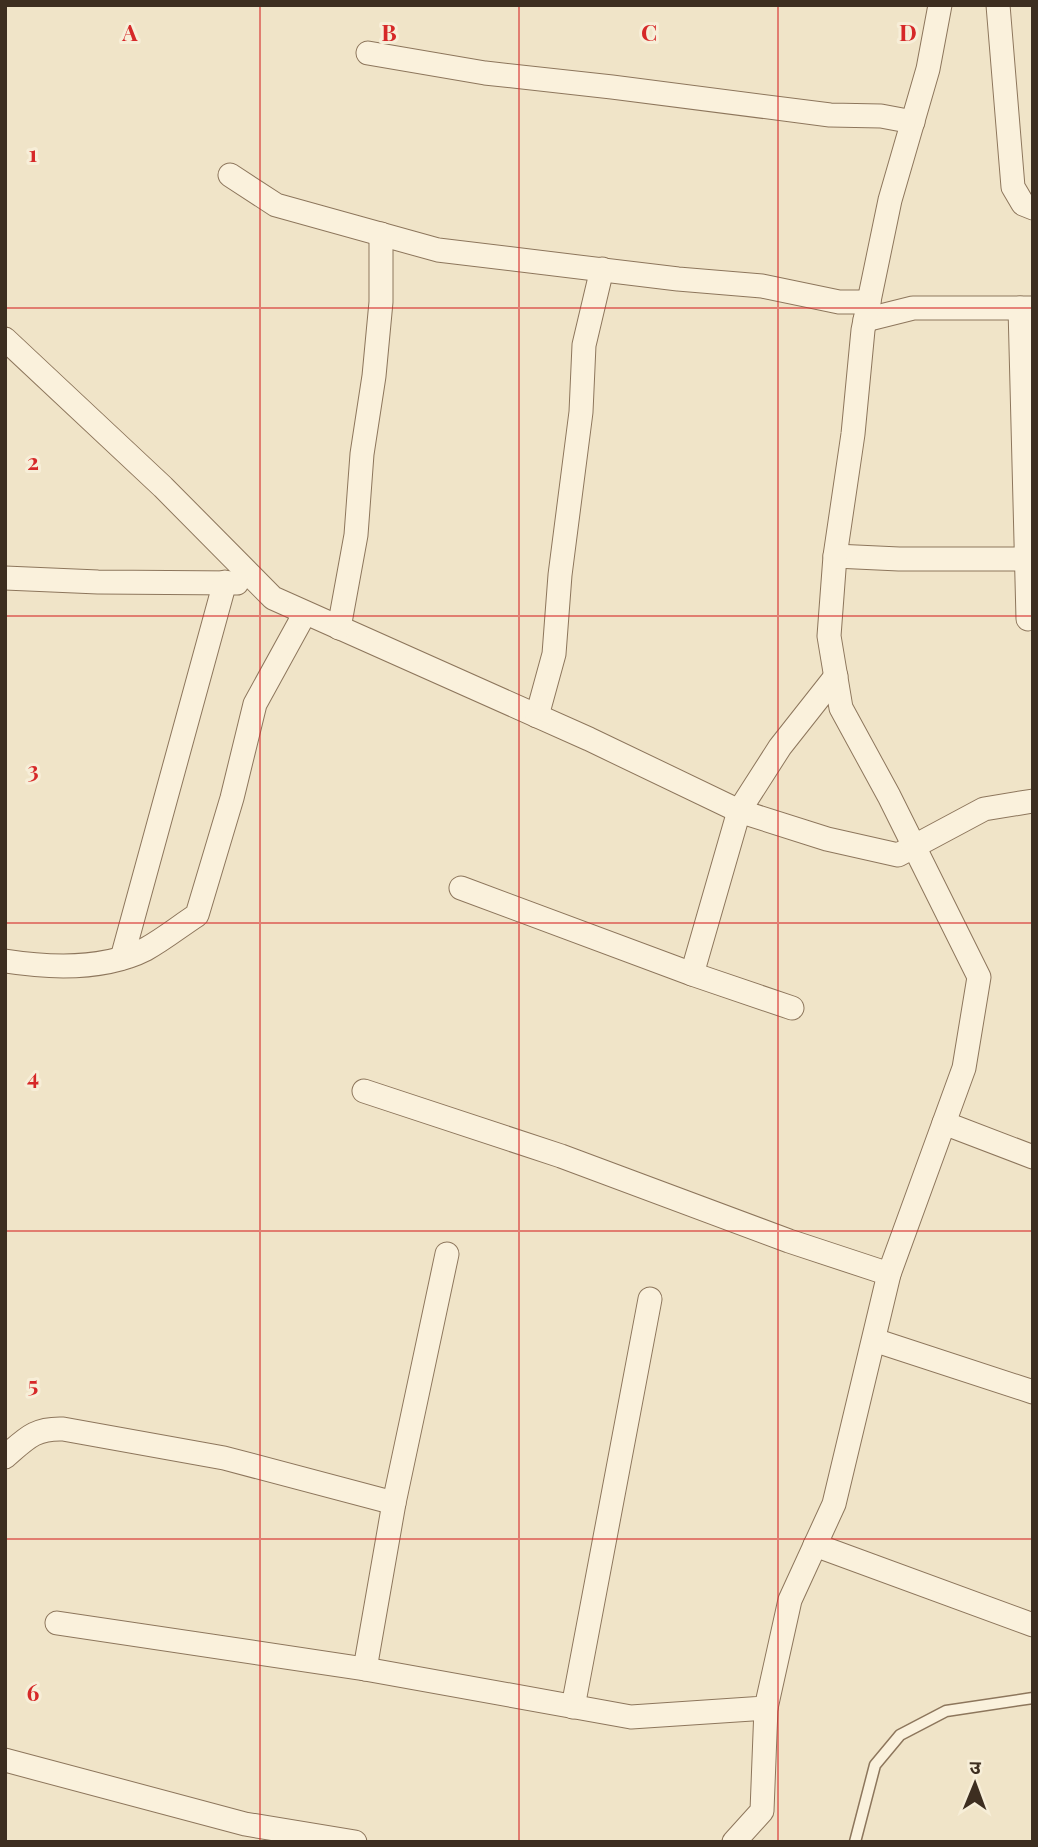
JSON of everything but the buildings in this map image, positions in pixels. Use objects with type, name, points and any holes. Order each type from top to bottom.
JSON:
[{"type":"street","points":[[734,1842],[762,1811],[766,1708],[790,1600],[834,1504],[889,1275],[964,1068],[979,977],[841,708],[828,636],[835,556],[867,311],[890,200],[928,69],[940,5]]},
{"type":"street","points":[[998,5],[1013,187],[1023,204],[1033,208]]},
{"type":"street","points":[[368,53],[485,73],[830,115],[881,116],[913,122]]},
{"type":"street","points":[[230,175],[276,205],[438,250],[762,286],[839,302],[867,311],[913,308],[1026,308],[1028,619]]},
{"type":"street","points":[[339,628],[356,535],[362,454],[375,363],[381,302],[381,234]]},
{"type":"street","points":[[537,716],[554,654],[560,575],[581,412],[584,345],[602,270]]},
{"type":"street","points":[[5,339],[163,487],[273,598],[537,716],[740,811],[827,839],[898,855],[984,809],[1033,801]]},
{"type":"street","points":[[835,556],[1026,559]]},
{"type":"street","points":[[5,578],[98,582],[258,583]]},
{"type":"street","points":[[122,958],[225,582]]},
{"type":"street","points":[[5,961],[33,965],[97,964],[145,949],[197,915],[232,798],[255,704],[305,613]]},
{"type":"street","points":[[692,974],[740,811],[780,747],[836,676]]},
{"type":"street","points":[[461,888],[692,974],[792,1008]]},
{"type":"street","points":[[364,1091],[561,1156],[789,1241],[889,1275]]},
{"type":"street","points":[[944,1123],[1033,1157]]},
{"type":"street","points":[[365,1669],[394,1503],[447,1254]]},
{"type":"street","points":[[573,1707],[650,1299]]},
{"type":"street","points":[[874,1340],[1033,1392]]},
{"type":"street","points":[[5,1457],[46,1428],[63,1429],[224,1458],[394,1503]]},
{"type":"street","points":[[815,1545],[1033,1625]]},
{"type":"street","points":[[57,1623],[365,1669],[631,1717],[766,1708]]},
{"type":"street","points":[[5,1760],[245,1824],[355,1842]]},
{"type":"lane","points":[[855,1842],[875,1765],[900,1735],[946,1711],[1033,1698]]}]
